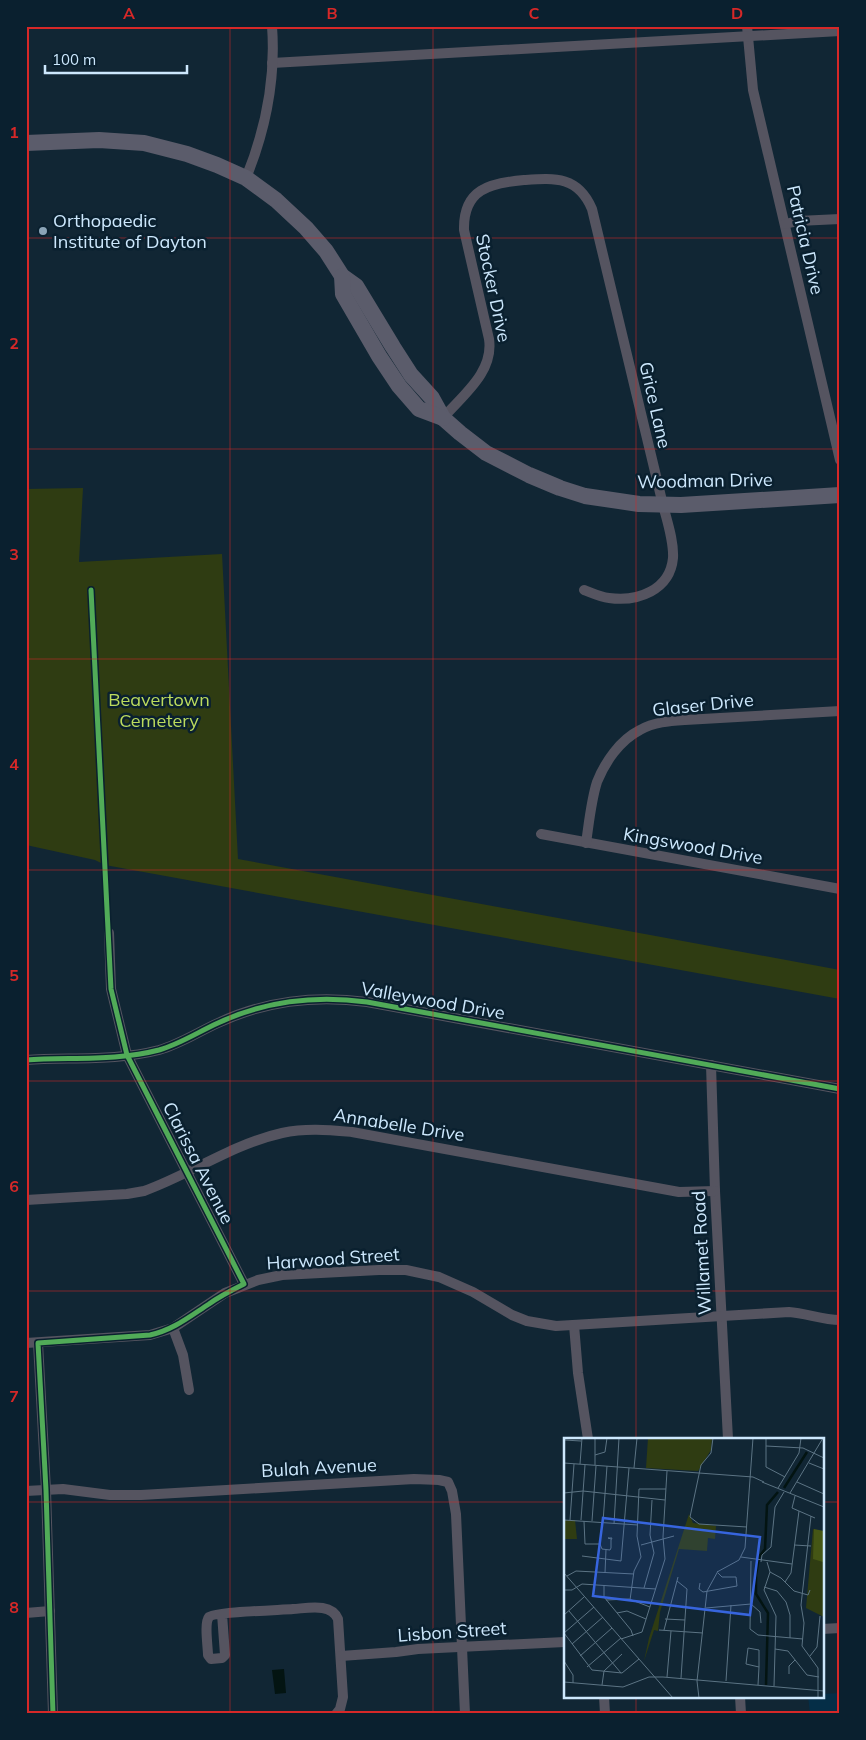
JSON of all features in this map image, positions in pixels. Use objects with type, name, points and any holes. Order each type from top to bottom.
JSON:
[{"type":"main road","name":"Woodman Drive","points":[[26,143],[99,140],[144,143],[187,154],[246,178],[276,200],[306,228],[326,251],[342,276],[343,294],[379,356],[399,386],[419,409],[443,418],[486,453],[529,475],[560,488],[607,500],[639,504],[663,505],[840,495]]},
{"type":"street","points":[[246,178],[259,147],[270,95],[272,26]]},
{"type":"street","points":[[272,63],[747,32],[840,31]]},
{"type":"street","name":"Patricia Drive","points":[[747,32],[753,90],[840,460]]},
{"type":"street","name":"Stocker Drive","points":[[443,418],[483,373],[490,357],[489,340],[464,230],[465,212],[470,201],[478,192],[495,183],[551,179],[560,180],[576,187],[589,200],[592,209]]},
{"type":"street","name":"Grice Lane","points":[[584,590],[598,596],[622,599],[647,594],[661,584],[667,576],[673,550],[592,209]]},
{"type":"street","points":[[784,224],[798,221],[840,219]]},
{"type":"street","name":"Glaser Drive","points":[[586,843],[595,791],[603,769],[611,756],[623,743],[641,729],[667,721],[840,711]]},
{"type":"street","name":"Kingswood Drive","points":[[541,834],[840,889]]},
{"type":"street","name":"Clarissa Avenue","points":[[108,933],[111,989],[127,1055],[244,1284]]},
{"type":"street","name":"Valleywood Drive","points":[[26,1060],[127,1055],[168,1047],[218,1023],[262,1006],[279,1002],[329,998],[367,1002],[840,1089]]},
{"type":"street","name":"Willamet Road","points":[[712,1065],[715,1191],[728,1438]]},
{"type":"street","name":"Annabelle Drive","points":[[26,1200],[127,1194],[144,1191],[261,1139],[283,1133],[317,1130],[361,1133],[679,1192],[715,1191]]},
{"type":"street","name":"Harwood Street","points":[[26,1344],[150,1335],[173,1328],[217,1298],[244,1284],[282,1275],[379,1270],[406,1270],[439,1276],[455,1282],[512,1316],[527,1321],[556,1326],[789,1312],[828,1320],[840,1320]]},
{"type":"street","points":[[574,1325],[578,1373],[588,1438]]},
{"type":"street","points":[[173,1328],[183,1355],[190,1390]]},
{"type":"street","points":[[38,1343],[46,1490],[53,1714]]},
{"type":"street","name":"Bulah Avenue","points":[[26,1491],[63,1490],[110,1495],[141,1495],[414,1479],[448,1482],[452,1491],[456,1514],[463,1646]]},
{"type":"street","points":[[222,1614],[305,1608],[332,1610],[338,1619],[343,1697],[340,1709],[336,1714]]},
{"type":"street","points":[[26,1613],[50,1612]]},
{"type":"street","points":[[824,1629],[840,1628]]},
{"type":"street","name":"Lisbon Street","points":[[341,1656],[463,1646],[564,1642]]},
{"type":"street","points":[[463,1646],[465,1714]]},
{"type":"street","points":[[604,1698],[605,1714]]},
{"type":"street","points":[[740,1698],[741,1714]]},
{"type":"shaded area","points":[[284,1669],[286,1693],[275,1694],[272,1670]]},
{"type":"shaded area","points":[[840,1693],[840,1714],[810,1714],[808,1698],[824,1698],[824,1694]]},
{"type":"green space","name":"Beavertown Cemetery","points":[[83,488],[79,562],[222,554],[238,859],[840,970],[840,999],[105,865],[95,860],[26,845],[26,489]]},
{"type":"cycle path","points":[[53,1714],[46,1490],[38,1343],[158,1333],[181,1322],[217,1298],[244,1284],[127,1055],[111,989],[91,590]]},
{"type":"cycle path","points":[[26,1060],[127,1056],[159,1050],[174,1045],[236,1015],[254,1009],[291,1002],[328,999],[367,1002],[840,1089]]},
{"type":"place","name":"Orthopaedic Institute of Dayton","points":[[43,231]]}]
